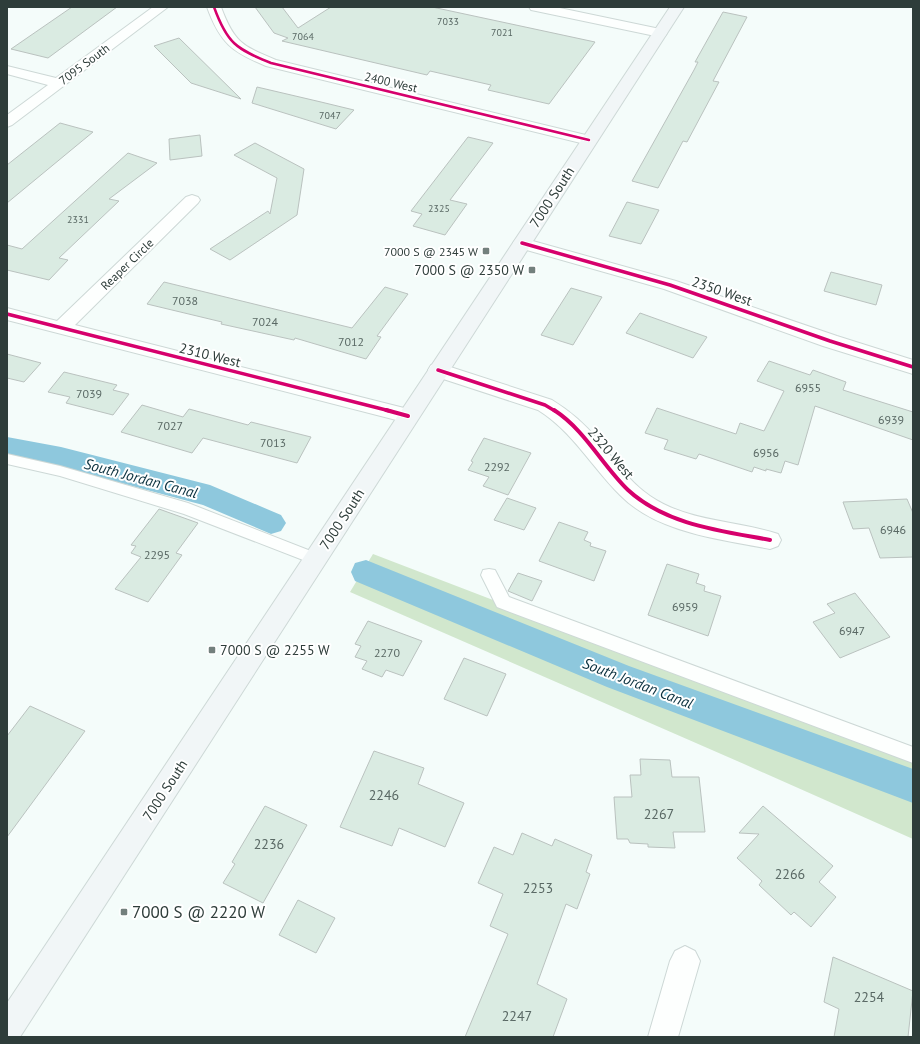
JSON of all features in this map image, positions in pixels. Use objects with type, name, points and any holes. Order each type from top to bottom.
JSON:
[{"type":"main road","name":"7000 South","points":[[7,1030],[677,7]]},
{"type":"street","name":"7095 South","points":[[7,122],[161,7]]},
{"type":"street","name":"2400 West","points":[[214,7],[218,23],[225,36],[236,47],[271,63],[589,140]]},
{"type":"street","points":[[536,7],[660,33]]},
{"type":"street","points":[[7,70],[58,83]]},
{"type":"street","name":"Reaper Circle","points":[[61,328],[192,200]]},
{"type":"street","name":"2350 West","points":[[522,243],[670,285],[830,341],[913,367]]},
{"type":"street","name":"2310 West","points":[[7,314],[408,416]]},
{"type":"street","name":"2320 West","points":[[438,370],[539,403],[560,413],[571,423],[629,491],[658,511],[713,529],[770,540]]},
{"type":"street","points":[[663,1037],[685,961]]},
{"type":"lane","points":[[7,459],[60,471],[188,509],[316,560]]},
{"type":"lane","points":[[489,575],[503,602],[913,755]]},
{"type":"green space","points":[[373,554],[913,761],[913,839],[350,592]]},
{"type":"building","points":[[72,7],[117,7],[48,58],[11,49]]},
{"type":"building","points":[[255,7],[282,7],[298,28],[331,7],[432,7],[595,42],[549,104],[488,90],[491,85],[430,71],[427,75],[282,41],[288,38],[274,33]]},
{"type":"building","points":[[723,12],[747,17],[713,81],[719,82],[687,142],[683,141],[658,188],[632,181],[694,70],[698,62],[695,62]]},
{"type":"building","points":[[179,38],[241,99],[191,83],[154,46]]},
{"type":"building","points":[[257,87],[354,110],[336,129],[252,103]]},
{"type":"building","points":[[60,123],[93,132],[7,203],[7,165]]},
{"type":"building","points":[[200,135],[202,156],[170,160],[169,139]]},
{"type":"building","points":[[468,137],[493,143],[450,200],[467,204],[445,235],[413,226],[422,214],[411,211]]},
{"type":"building","points":[[255,143],[304,169],[297,215],[230,260],[210,249],[268,211],[270,214],[277,178],[234,155]]},
{"type":"building","points":[[128,153],[157,163],[109,199],[119,201],[59,258],[68,260],[49,280],[7,270],[7,245],[22,249]]},
{"type":"building","points":[[627,202],[659,210],[641,244],[609,236]]},
{"type":"building","points":[[831,272],[882,285],[876,305],[824,291]]},
{"type":"building","points":[[164,282],[352,328],[385,287],[408,294],[377,336],[381,337],[366,359],[295,338],[294,340],[221,324],[222,322],[147,304]]},
{"type":"building","points":[[571,288],[602,297],[573,345],[541,335]]},
{"type":"building","points":[[640,313],[707,337],[693,358],[626,333]]},
{"type":"building","points":[[7,354],[41,363],[24,382],[7,378]]},
{"type":"building","points":[[769,361],[810,375],[813,370],[846,382],[843,390],[913,412],[913,440],[815,406],[798,465],[785,461],[781,473],[766,469],[766,471],[754,467],[752,472],[699,454],[696,459],[664,449],[668,440],[645,433],[657,408],[736,434],[740,423],[764,431],[784,391],[757,381]]},
{"type":"building","points":[[64,372],[117,385],[113,390],[129,394],[113,415],[66,403],[70,397],[48,392]]},
{"type":"building","points":[[142,405],[183,417],[189,409],[248,425],[251,422],[311,437],[297,463],[203,438],[192,453],[121,432]]},
{"type":"building","points":[[484,438],[531,453],[508,495],[483,486],[489,477],[468,470],[473,462],[471,461]]},
{"type":"building","points":[[507,498],[536,508],[524,530],[494,520]]},
{"type":"building","points":[[907,499],[913,513],[913,557],[880,558],[869,528],[853,529],[843,502]]},
{"type":"building","points":[[159,509],[198,523],[176,553],[182,555],[148,602],[115,589],[141,557],[131,553],[136,546],[131,545]]},
{"type":"building","points":[[559,522],[588,532],[584,540],[591,543],[590,546],[606,551],[594,581],[539,561]]},
{"type":"building","points":[[667,564],[699,574],[696,583],[705,586],[704,591],[721,596],[708,636],[648,615]]},
{"type":"building","points":[[518,573],[542,581],[532,601],[508,591]]},
{"type":"building","points":[[855,593],[890,637],[840,658],[813,622],[835,613],[827,604]]},
{"type":"building","points":[[368,621],[422,641],[403,676],[386,670],[382,677],[362,669],[367,661],[355,657],[361,646],[355,644]]},
{"type":"building","points":[[464,658],[506,674],[487,716],[444,699]]},
{"type":"building","points":[[30,706],[85,731],[7,837],[7,736]]},
{"type":"building","points":[[374,751],[424,768],[418,784],[464,803],[445,847],[399,828],[392,846],[340,827]]},
{"type":"building","points":[[640,759],[670,760],[672,777],[699,777],[705,832],[673,832],[675,848],[648,847],[648,844],[630,843],[628,839],[617,839],[614,797],[632,797],[630,775],[641,775]]},
{"type":"building","points":[[265,806],[307,825],[263,903],[223,883],[235,864],[232,862]]},
{"type":"building","points":[[763,806],[833,866],[819,882],[836,897],[811,927],[794,912],[791,915],[759,885],[762,881],[737,858],[759,834],[739,833]]},
{"type":"building","points":[[522,833],[552,846],[555,839],[592,855],[586,872],[590,874],[577,909],[566,904],[537,984],[567,999],[553,1037],[465,1037],[508,934],[490,926],[503,894],[478,883],[494,847],[513,855]]},
{"type":"building","points":[[298,900],[335,918],[316,953],[279,935]]},
{"type":"building","points":[[833,957],[913,991],[908,1037],[834,1037],[839,1009],[824,1002]]},
{"type":"waterway","name":"South Jordan Canal","points":[[7,447],[61,457],[210,496],[271,523]]},
{"type":"waterway","name":"South Jordan Canal","points":[[366,572],[618,677],[913,786]]},
{"type":"cycle path","points":[[214,7],[223,30],[234,44],[240,49],[271,63],[589,140]]},
{"type":"cycle path","points":[[522,243],[670,285],[830,341],[913,367]]},
{"type":"cycle path","points":[[7,314],[408,416]]},
{"type":"cycle path","points":[[438,370],[545,405],[558,413],[580,433],[628,490],[642,502],[658,511],[694,524],[770,540]]},
{"type":"place","name":"7000 S @ 2345 W","points":[[486,251]]},
{"type":"place","name":"7000 S @ 2350 W","points":[[532,270]]},
{"type":"place","name":"7000 S @ 2255 W","points":[[212,650]]},
{"type":"place","name":"7000 S @ 2220 W","points":[[124,912]]}]
